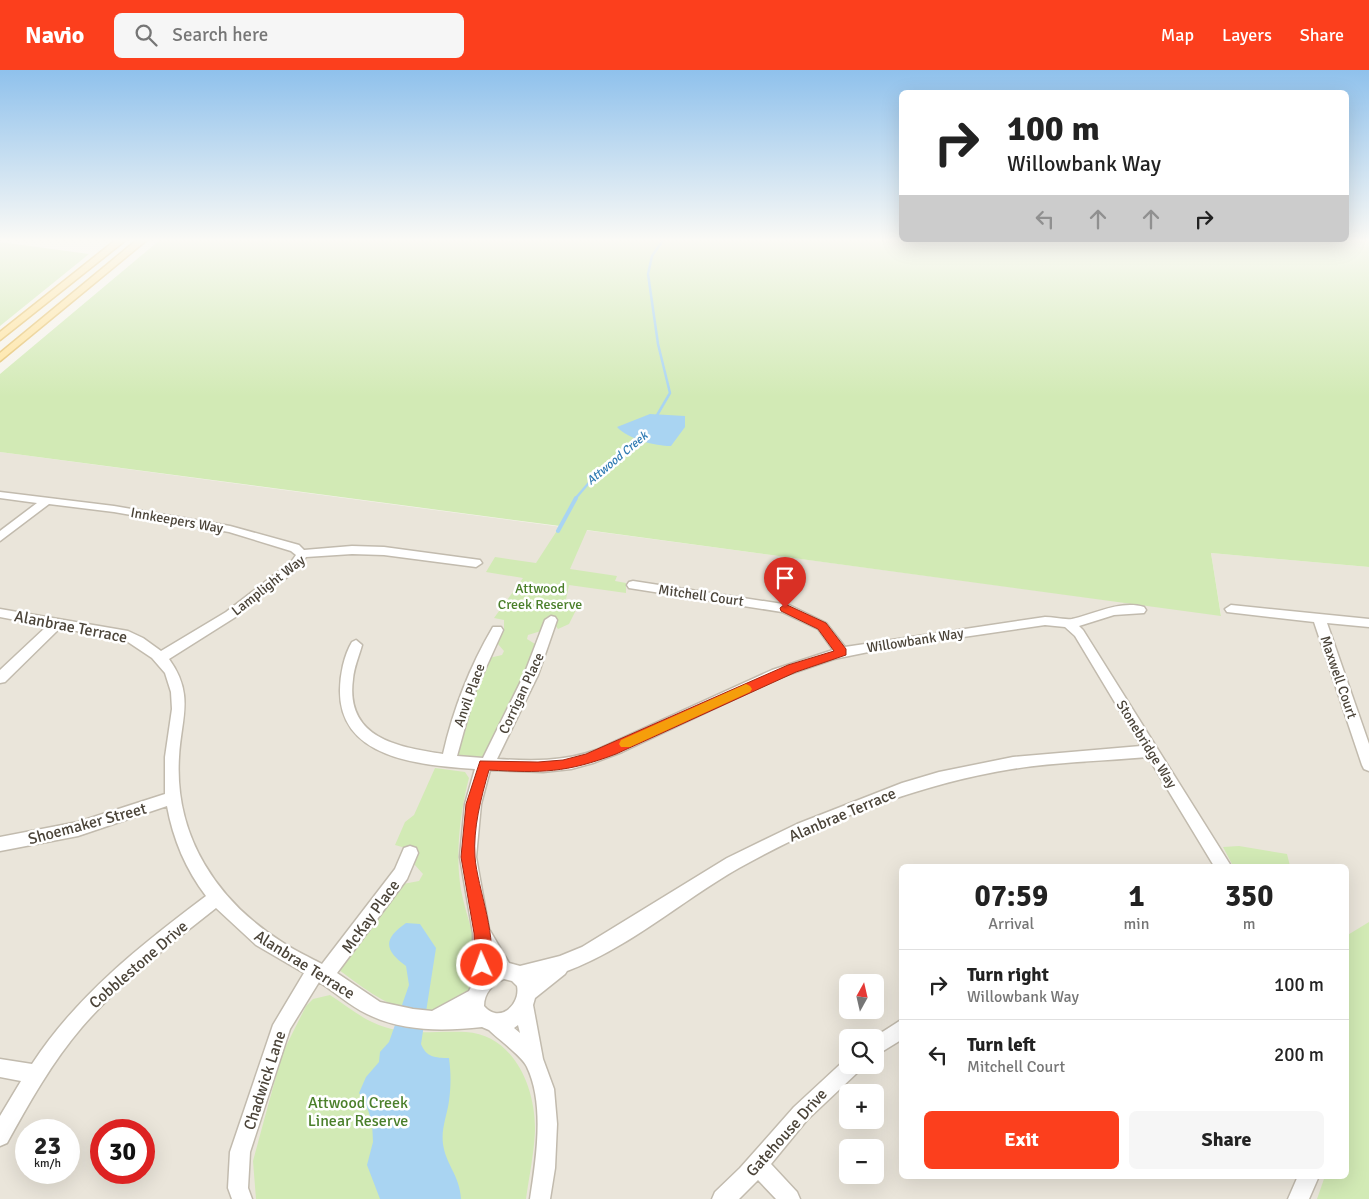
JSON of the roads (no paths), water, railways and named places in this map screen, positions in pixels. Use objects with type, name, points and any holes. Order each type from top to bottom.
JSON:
[{"type":"main road","points":[[0,337],[57,292]]},
{"type":"main road","points":[[0,358],[80,292]]},
{"type":"street","name":"Innkeepers Way","points":[[0,495],[114,509],[230,529],[296,548],[302,554]]},
{"type":"street","points":[[0,537],[46,501]]},
{"type":"street","name":"Lamplight Way","points":[[162,657],[236,610],[295,565],[302,554],[352,550],[384,551],[476,563]]},
{"type":"street","name":"Mitchell Court","points":[[633,585],[785,608],[822,626],[842,652]]},
{"type":"street","points":[[1231,609],[1369,623]]},
{"type":"street","name":"Willowbank Way","points":[[356,645],[347,668],[344,687],[346,708],[352,721],[362,734],[379,746],[396,753],[448,762],[538,768],[563,765],[612,750],[792,668],[842,652],[1040,622],[1059,621],[1069,624],[1114,611],[1140,610]]},
{"type":"street","name":"Alanbrae Terrace","points":[[0,613],[59,622],[128,636],[144,644],[162,657],[177,683],[180,703],[172,770],[173,798],[182,838],[196,868],[217,898],[254,933],[278,950],[320,973],[375,1009],[416,1019],[512,1019],[526,999],[563,965],[598,948],[734,862],[802,829],[902,788],[939,778],[1013,764],[1151,751]]},
{"type":"street","name":"Maxwell Court","points":[[1319,618],[1369,765]]},
{"type":"street","name":"Corrigan Place","points":[[486,764],[531,675],[551,620]]},
{"type":"street","points":[[0,678],[59,622]]},
{"type":"street","name":"Stonebridge Way","points":[[1069,624],[1079,633],[1222,864]]},
{"type":"street","name":"Anvil Place","points":[[448,762],[457,723],[470,684],[497,630]]},
{"type":"street","points":[[486,764],[473,804],[468,857],[482,933],[479,989],[475,1005],[534,1060]]},
{"type":"street","name":"Shoemaker Street","points":[[0,844],[78,829],[173,798]]},
{"type":"street","name":"McKay Place","points":[[320,973],[401,874],[410,853]]},
{"type":"street","name":"Cobblestone Drive","points":[[0,1136],[36,1074],[86,1008],[115,980],[217,898]]},
{"type":"street","points":[[482,933],[512,972],[526,986],[534,1060],[544,1089],[547,1124],[545,1168],[540,1199]]},
{"type":"street","name":"Alanbrae Terrace","points":[[437,1018],[479,989],[497,972],[512,972],[563,965]]},
{"type":"street","name":"Chadwick Lane","points":[[242,1199],[238,1188],[240,1152],[282,1025],[320,973]]},
{"type":"street","points":[[884,1041],[899,1030]]},
{"type":"street","points":[[0,1068],[36,1074]]},
{"type":"street","name":"Gatehouse Drive","points":[[722,1199],[758,1164],[785,1130],[842,1074]]},
{"type":"street","points":[[758,1164],[790,1199]]},
{"type":"street","points":[[1298,1199],[1308,1179]]},
{"type":"water","points":[[650,414],[685,416],[685,427],[671,446],[642,441],[628,435],[617,427]]},
{"type":"water","points":[[406,923],[420,924],[436,948],[421,1044],[426,1052],[432,1056],[449,1058],[450,1090],[443,1127],[443,1144],[458,1184],[461,1199],[380,1199],[367,1165],[373,1142],[372,1122],[365,1101],[359,1093],[366,1077],[379,1062],[380,1052],[389,1042],[409,985],[406,966],[393,955],[389,944],[393,934]]},
{"type":"waterway","name":"Attwood Creek","points":[[651,292],[658,344],[670,393],[656,417]]},
{"type":"waterway","name":"Attwood Creek","points":[[575,499],[593,478],[642,437]]},
{"type":"waterway","name":"Attwood Creek","points":[[558,531],[576,498]]},
{"type":"park label","name":"Attwood Creek Reserve","points":[[540,596]]},
{"type":"park label","name":"Attwood Creek Linear Reserve","points":[[358,1111]]}]
